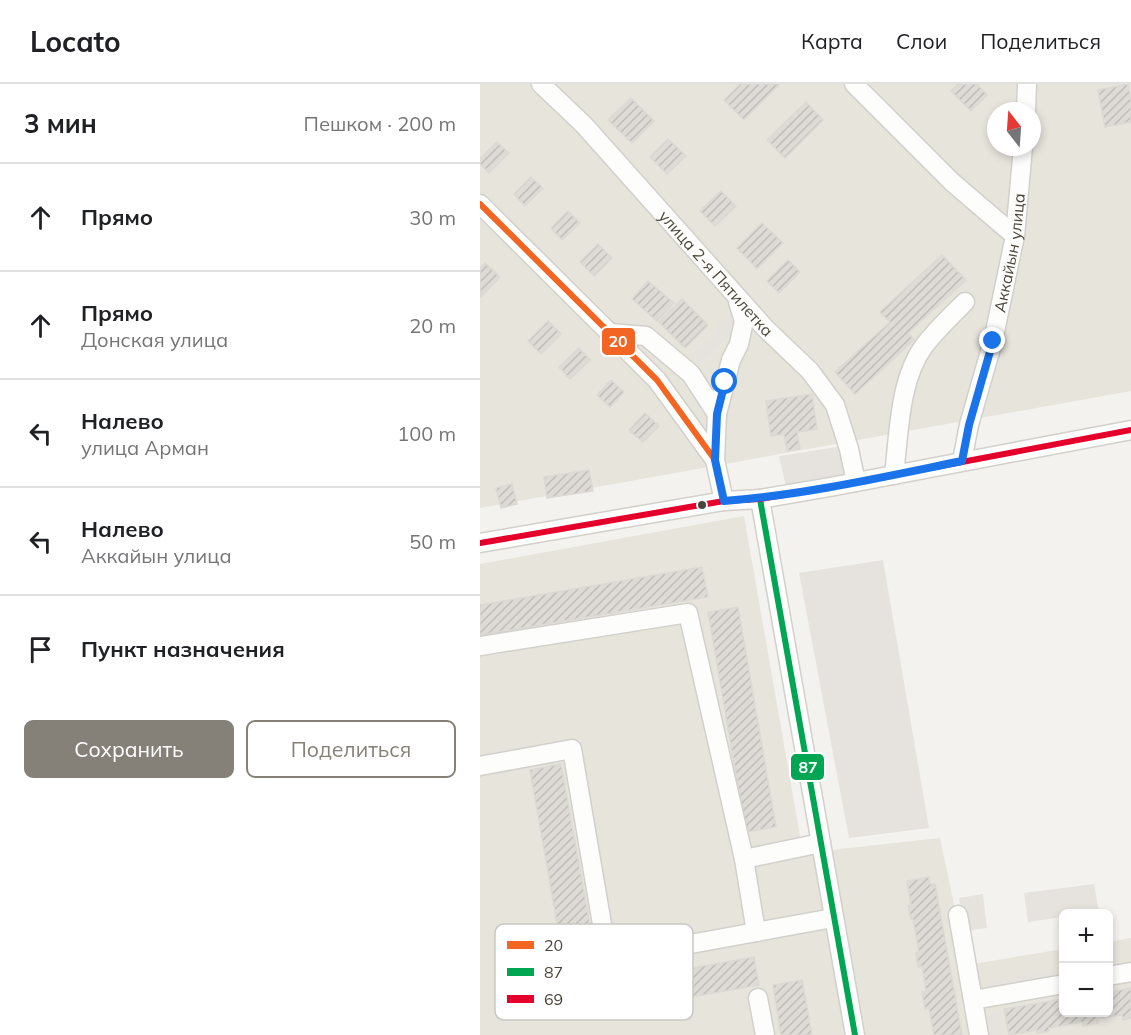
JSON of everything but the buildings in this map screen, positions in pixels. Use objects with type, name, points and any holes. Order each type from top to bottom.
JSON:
[{"type":"street","name":"улица 2-я Пятилетка","points":[[541,84],[584,125],[765,328],[810,371],[835,405],[849,449],[856,482]]},
{"type":"street","points":[[854,84],[952,182],[1015,236]]},
{"type":"street","points":[[1026,102],[1027,84]]},
{"type":"street","name":"Аккайын улица","points":[[962,461],[969,425],[993,341],[1015,236],[1022,156]]},
{"type":"street","points":[[480,204],[657,380],[715,460]]},
{"type":"street","points":[[724,501],[715,460],[717,414],[744,321],[736,295]]},
{"type":"street","points":[[894,475],[904,390],[911,370],[923,347],[965,302]]},
{"type":"street","points":[[610,333],[646,336],[691,374],[717,414]]},
{"type":"street","points":[[480,543],[724,501],[760,499],[1131,430]]},
{"type":"street","points":[[760,499],[855,1035]]},
{"type":"street","points":[[480,646],[688,613],[744,859],[756,932]]},
{"type":"street","points":[[480,766],[572,749],[602,924]]},
{"type":"street","points":[[744,859],[821,843]]},
{"type":"street","points":[[958,915],[979,1035]]},
{"type":"street","points":[[693,943],[833,918]]},
{"type":"street","points":[[1113,975],[1131,972]]},
{"type":"street","points":[[973,1000],[1059,985]]},
{"type":"street","points":[[758,998],[765,1035]]},
{"type":"shaded area","points":[[480,84],[1131,84],[1131,391],[480,508]]},
{"type":"shaded area","points":[[730,315],[739,327],[702,364],[691,356],[716,336],[717,325]]},
{"type":"shaded area","points":[[843,446],[847,478],[786,487],[779,456]]},
{"type":"shaded area","points":[[744,516],[803,853],[940,838],[967,965],[1059,950],[1059,1017],[1113,1017],[1113,941],[1131,938],[1131,1035],[480,1035],[480,564]]},
{"type":"shaded area","points":[[883,560],[929,828],[849,838],[799,573]]},
{"type":"shaded area","points":[[1094,884],[1098,909],[1059,909],[1059,918],[1028,922],[1024,893]]},
{"type":"shaded area","points":[[983,894],[987,928],[965,931],[959,898]]},
{"type":"shaded area","points":[[1053,971],[1057,985],[991,997],[988,982]]},
{"type":"shaded area","points":[[999,1012],[1003,1035],[990,1035],[986,1014]]},
{"type":"transit line","name":"20","points":[[480,204],[657,380],[715,460],[724,501]]},
{"type":"transit line","name":"69","points":[[480,543],[724,501],[760,499],[830,487],[1131,430]]},
{"type":"transit line","name":"87","points":[[760,499],[855,1035]]},
{"type":"route","points":[[725,382],[717,414],[715,460],[724,501],[760,499],[962,461],[969,425],[993,341]]}]
